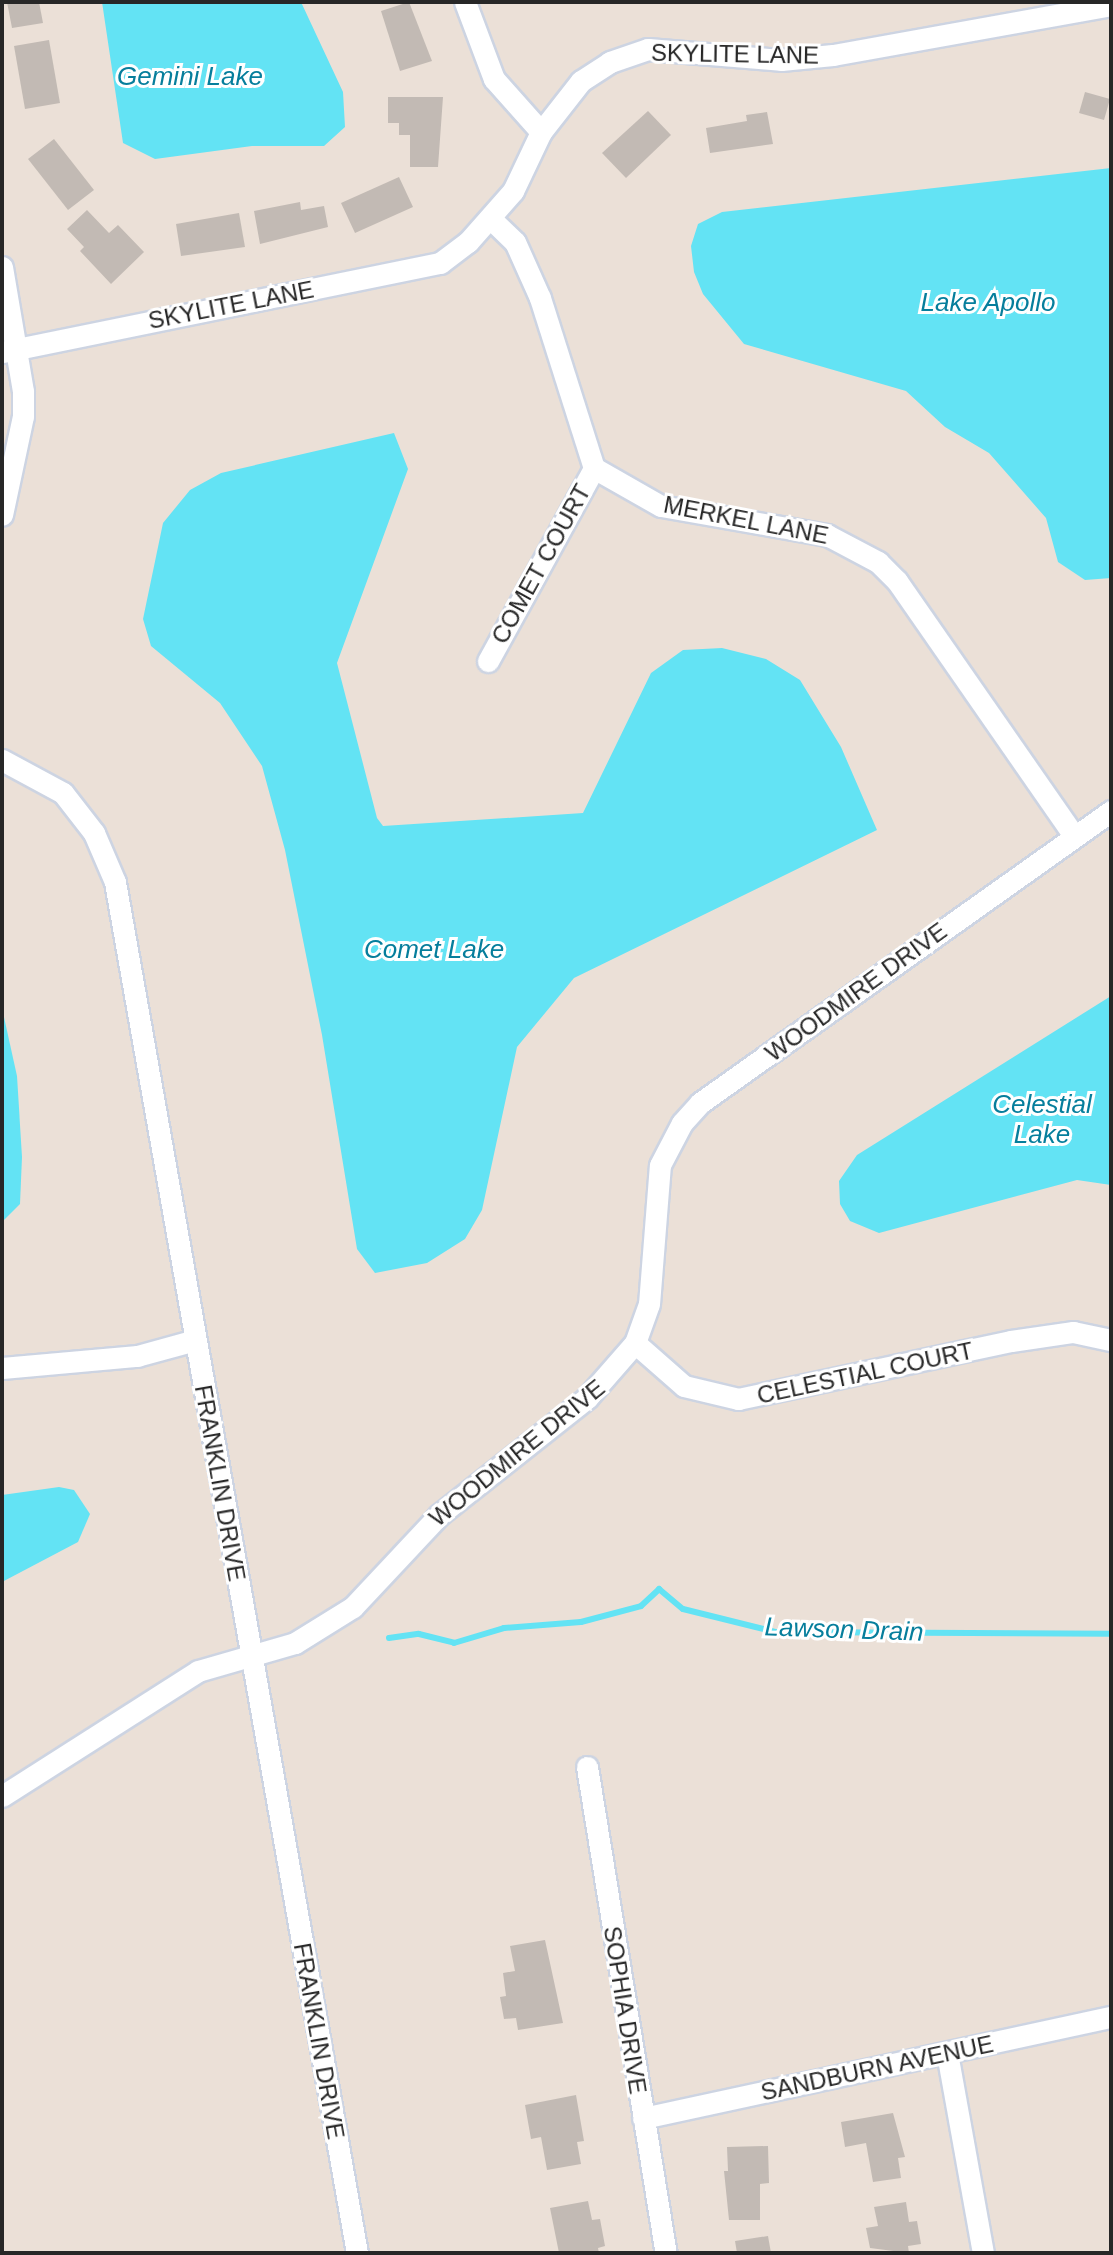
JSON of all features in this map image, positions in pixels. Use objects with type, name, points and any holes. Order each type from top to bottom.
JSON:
[{"type":"street","points":[[465,2],[494,79],[541,132]]},
{"type":"street","name":"SKYLITE LANE","points":[[9,349],[400,274],[440,262],[491,219],[513,191],[541,132],[581,81],[610,62],[648,49],[780,60],[833,55],[1111,5]]},
{"type":"street","points":[[491,219],[515,242],[540,299],[594,468]]},
{"type":"street","points":[[2,267],[9,349],[23,416],[2,515]]},
{"type":"street","name":"COMET COURT","points":[[488,661],[594,468]]},
{"type":"street","name":"MERKEL LANE","points":[[594,468],[661,506],[827,535],[878,562],[897,582],[1074,836]]},
{"type":"street","name":"FRANKLIN DRIVE","points":[[2,761],[62,793],[94,833],[115,882],[357,2253]]},
{"type":"street","name":"WOODMIRE DRIVE","points":[[2,1796],[198,1671],[252,1659],[323,1629],[353,1607],[439,1515],[495,1466],[587,1398],[635,1343],[649,1304],[654,1270],[655,1189],[669,1143],[682,1123],[712,1095],[1111,811]]},
{"type":"street","name":"CELESTIAL COURT","points":[[635,1343],[684,1386],[738,1399],[1011,1341],[1073,1332],[1111,1339]]},
{"type":"street","points":[[2,1368],[137,1356],[195,1340]]},
{"type":"street","name":"SOPHIA DRIVE","points":[[586,1767],[666,2253]]},
{"type":"street","name":"SANDBURN AVENUE","points":[[643,2118],[1111,2017]]},
{"type":"street","points":[[947,2053],[983,2253]]},
{"type":"water","name":"Gemini Lake","points":[[102,2],[301,2],[343,92],[345,127],[324,146],[252,146],[155,159],[123,143]]},
{"type":"water","name":"Lake Apollo","points":[[1111,168],[1111,578],[1085,580],[1058,562],[1046,518],[989,453],[945,427],[906,391],[744,344],[703,294],[694,272],[691,246],[698,224],[722,212]]},
{"type":"water","name":"Comet Lake","points":[[394,433],[408,469],[337,663],[377,818],[383,826],[583,813],[651,673],[683,650],[722,648],[766,659],[800,680],[841,747],[877,830],[574,978],[517,1047],[482,1210],[465,1239],[427,1263],[375,1273],[357,1249],[322,1035],[285,850],[262,766],[220,703],[151,646],[143,619],[163,523],[190,490],[221,473]]},
{"type":"water","name":"Celestial Lake","points":[[1111,996],[1111,1185],[1077,1180],[879,1233],[850,1221],[840,1204],[839,1181],[857,1155]]},
{"type":"water","points":[[2,1008],[17,1076],[22,1157],[20,1204],[2,1222]]},
{"type":"water","points":[[59,1487],[74,1490],[90,1514],[78,1542],[2,1582],[2,1495]]},
{"type":"building","points":[[7,2],[39,2],[43,23],[12,28]]},
{"type":"building","points":[[409,2],[432,61],[400,71],[381,11]]},
{"type":"building","points":[[49,40],[60,103],[25,109],[14,46]]},
{"type":"building","points":[[1085,92],[1110,99],[1104,120],[1079,113]]},
{"type":"building","points":[[388,97],[443,97],[438,167],[410,167],[410,135],[399,135],[399,123],[388,123]]},
{"type":"building","points":[[648,111],[671,135],[626,178],[602,153]]},
{"type":"building","points":[[767,112],[773,144],[710,153],[706,128],[747,121],[746,115]]},
{"type":"building","points":[[54,139],[94,190],[68,210],[28,159]]},
{"type":"building","points":[[399,177],[413,207],[355,233],[341,203]]},
{"type":"building","points":[[300,202],[301,210],[324,206],[328,227],[260,244],[254,211]]},
{"type":"building","points":[[87,210],[109,233],[118,225],[144,252],[111,284],[80,251],[84,247],[67,229]]},
{"type":"building","points":[[239,213],[245,247],[181,256],[176,224]]},
{"type":"building","points":[[545,1940],[563,2023],[518,2030],[516,2018],[504,2019],[500,1997],[506,1996],[503,1973],[515,1971],[510,1946]]},
{"type":"building","points":[[576,2095],[584,2141],[577,2142],[581,2164],[547,2170],[541,2137],[531,2139],[525,2105]]},
{"type":"building","points":[[893,2113],[905,2157],[898,2158],[901,2178],[873,2182],[866,2143],[845,2147],[841,2122]]},
{"type":"building","points":[[768,2146],[769,2183],[760,2184],[760,2220],[729,2220],[724,2171],[728,2171],[727,2147]]},
{"type":"building","points":[[588,2201],[592,2220],[600,2219],[605,2246],[598,2248],[599,2253],[559,2253],[550,2208]]},
{"type":"building","points":[[906,2202],[909,2222],[917,2221],[921,2244],[908,2246],[909,2253],[870,2248],[866,2228],[878,2226],[874,2207]]},
{"type":"building","points":[[768,2236],[771,2253],[737,2253],[735,2241]]},
{"type":"waterway","name":"Lawson Drain","points":[[389,1638],[419,1634],[454,1643],[504,1628],[581,1622],[641,1606],[659,1589],[683,1609],[776,1632],[1111,1634]]}]
